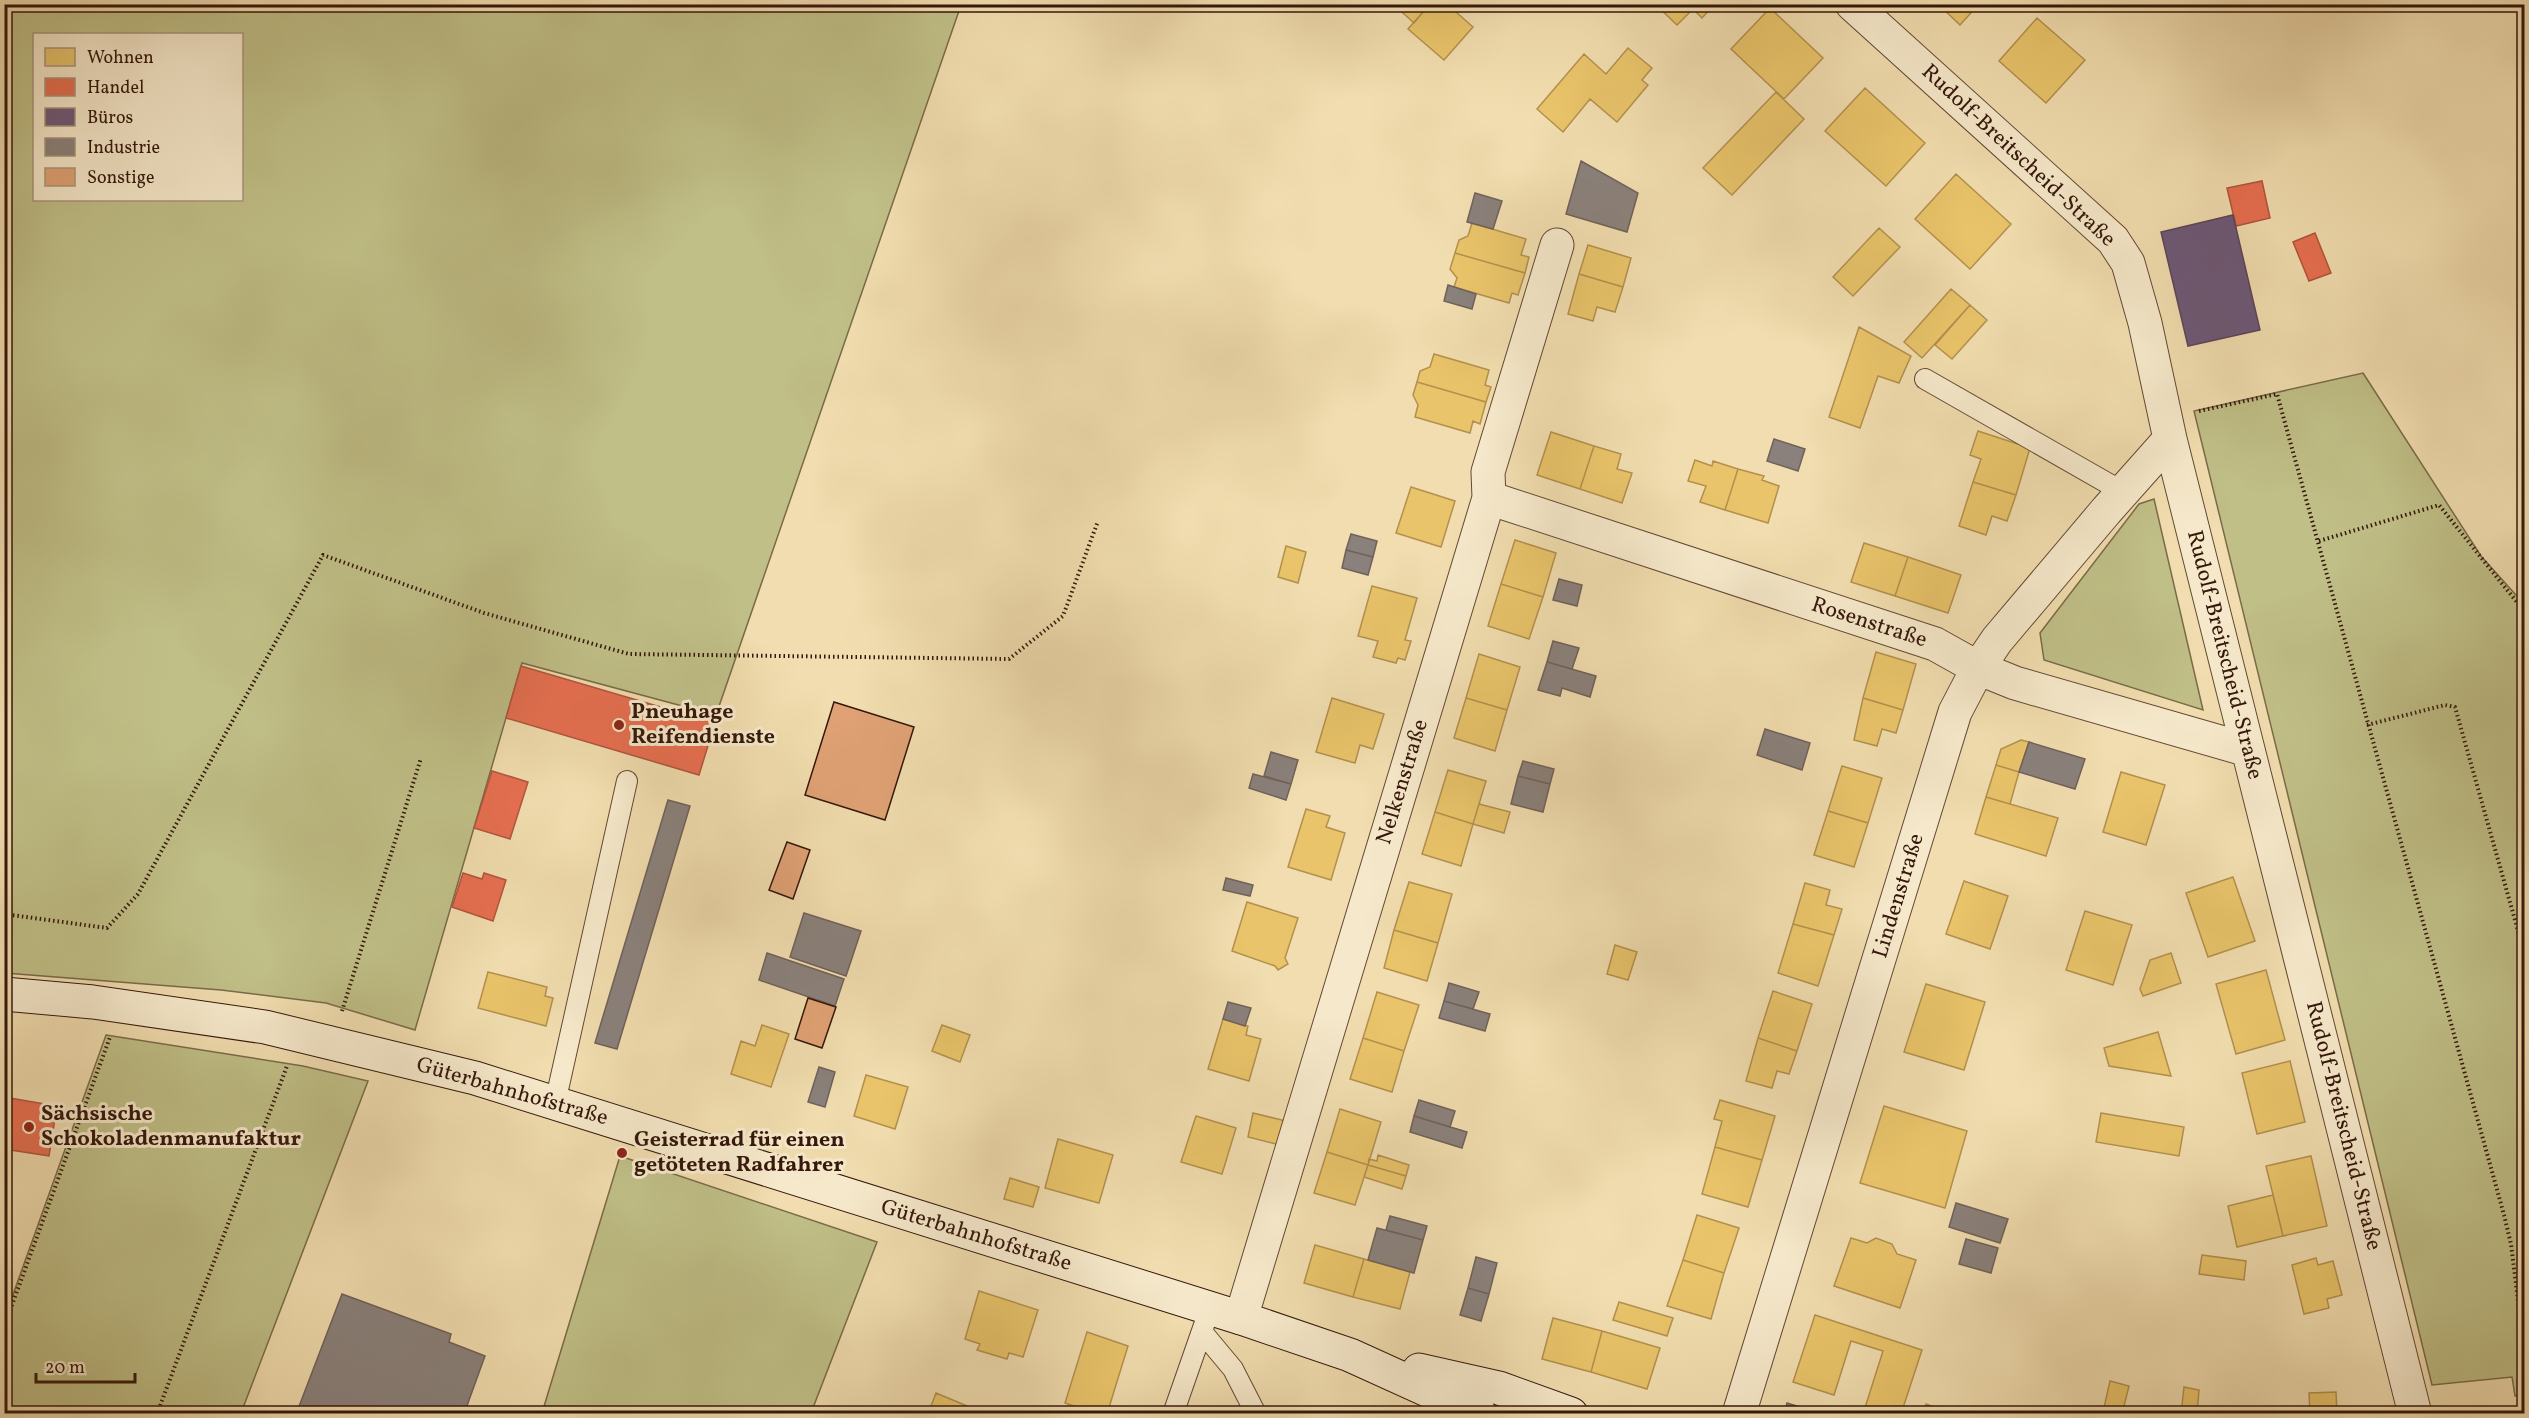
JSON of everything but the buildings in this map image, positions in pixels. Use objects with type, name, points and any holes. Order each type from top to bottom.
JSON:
[{"type":"street","name":"Rudolf-Breitscheid-Straße","points":[[1852,4],[2113,240],[2128,263],[2145,323],[2168,429],[2415,1413]]},
{"type":"street","name":"Nelkenstraße","points":[[1241,1318],[1489,498],[1488,472],[1557,245]]},
{"type":"street","name":"Lindenstraße","points":[[1739,1413],[1955,712],[1978,668],[1997,640],[2123,492],[2168,429]]},
{"type":"street","name":"Rosenstraße","points":[[1489,498],[1935,644],[1978,668],[2014,683],[2248,750]]},
{"type":"street","name":"Güterbahnhofstraße","points":[[4,994],[121,1006],[265,1027],[475,1078],[1206,1321],[1241,1318],[1350,1355],[1480,1413]]},
{"type":"street","name":"Güterbahnhofstraße","points":[[1350,1355],[1499,1388],[1571,1413]]},
{"type":"lane","points":[[1925,379],[2123,492]]},
{"type":"lane","points":[[555,1103],[627,781]]},
{"type":"lane","points":[[1173,1413],[1206,1321]]},
{"type":"lane","points":[[1206,1321],[1256,1413]]},
{"type":"path","points":[[2168,429],[2277,394],[2504,1215],[2511,1244],[2524,1348]]},
{"type":"path","points":[[2319,542],[2439,505],[2524,611]]},
{"type":"path","points":[[4,914],[107,928],[138,894],[323,555],[484,613],[629,654],[1009,659],[1063,616],[1098,521]]},
{"type":"path","points":[[2367,725],[2445,705],[2455,707],[2524,952]]},
{"type":"path","points":[[332,1043],[421,758]]},
{"type":"path","points":[[4,1327],[121,1006]]},
{"type":"path","points":[[157,1413],[299,1035]]},
{"type":"shaded area","points":[[5,5],[961,5],[716,715],[522,663],[415,1030],[326,1003],[221,990],[5,973]]},
{"type":"shaded area","points":[[2363,373],[2481,556],[2524,604],[2524,1395],[2515,1396],[2512,1377],[2432,1385],[2194,411]]},
{"type":"shaded area","points":[[2154,499],[2203,710],[2044,660],[2040,633],[2139,504]]},
{"type":"shaded area","points":[[106,1035],[303,1066],[368,1081],[241,1413],[5,1413],[5,1317]]},
{"type":"shaded area","points":[[620,1156],[877,1242],[811,1413],[542,1413]]},
{"type":"place","name":"Pneuhage Reifendienste","points":[[619,725]]},
{"type":"place","name":"Sächsische Schokoladenmanufaktur","points":[[29,1127]]},
{"type":"place","name":"Geisterrad für einen getöteten Radfahrer","points":[[622,1153]]}]
